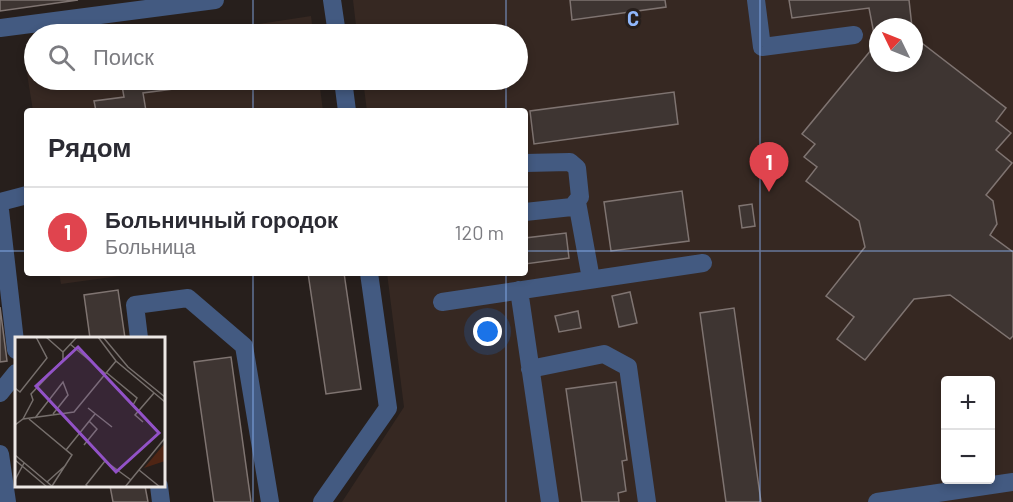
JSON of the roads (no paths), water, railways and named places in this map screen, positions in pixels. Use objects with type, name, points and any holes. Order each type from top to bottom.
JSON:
[{"type":"street","points":[[31,24],[215,0]]},
{"type":"street","points":[[332,0],[336,24]]},
{"type":"street","points":[[756,0],[762,47],[854,35]]},
{"type":"street","points":[[0,28],[24,25]]},
{"type":"street","points":[[344,90],[347,108]]},
{"type":"street","points":[[528,163],[570,162],[577,168],[580,197],[572,207],[528,212]]},
{"type":"street","points":[[0,202],[24,196]]},
{"type":"street","points":[[577,202],[591,279]]},
{"type":"street","points":[[0,210],[15,341]]},
{"type":"street","points":[[442,302],[703,263]]},
{"type":"street","points":[[322,502],[388,408],[369,276]]},
{"type":"street","points":[[519,290],[550,502]]},
{"type":"street","points":[[140,337],[135,305],[188,298],[244,346],[270,502]]},
{"type":"street","points":[[530,369],[604,354],[628,367],[648,502]]},
{"type":"street","points":[[0,393],[15,373]]},
{"type":"street","points":[[0,454],[7,502]]},
{"type":"street","points":[[877,502],[1013,482]]},
{"type":"street","points":[[159,487],[161,502]]},
{"type":"place","name":"Больничный городок","points":[[769,192]]}]
